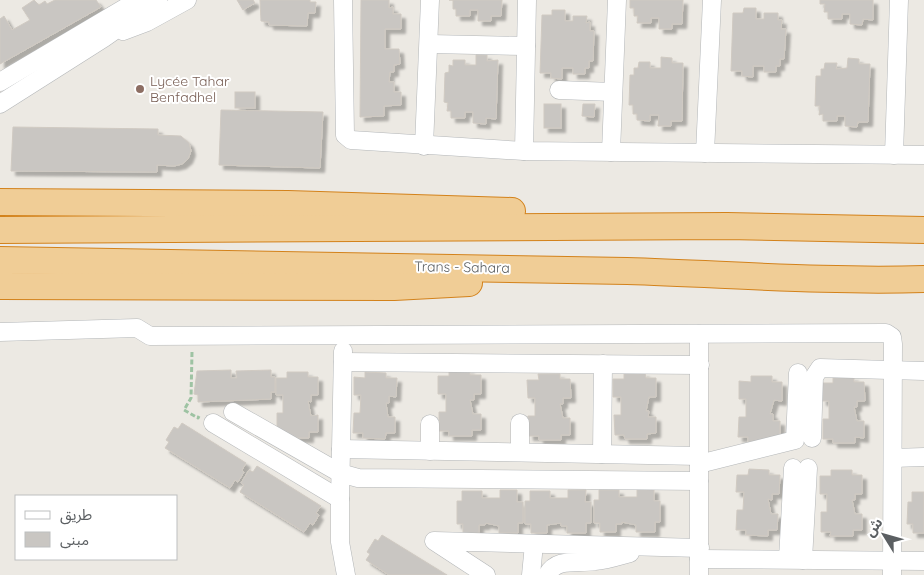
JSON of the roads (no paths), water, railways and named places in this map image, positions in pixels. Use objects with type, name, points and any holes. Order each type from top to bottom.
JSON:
[{"type":"highway","points":[[0,202],[288,204],[507,210],[727,226]]},
{"type":"highway","points":[[885,229],[924,225]]},
{"type":"highway","points":[[0,230],[727,226],[924,230]]},
{"type":"highway","name":"Trans - Sahara","points":[[0,260],[260,262],[672,272],[861,281],[924,280]]},
{"type":"highway","points":[[0,286],[394,287],[672,272]]},
{"type":"highway","points":[[861,281],[887,290],[924,297]]},
{"type":"street","points":[[0,82],[137,4],[158,0]]},
{"type":"street","points":[[0,104],[104,38],[147,22],[187,0]]},
{"type":"street","points":[[343,0],[345,135],[351,140],[524,151],[924,155]]},
{"type":"street","points":[[424,146],[430,44],[430,0]]},
{"type":"street","points":[[524,151],[527,0]]},
{"type":"street","points":[[611,152],[617,0]]},
{"type":"street","points":[[704,153],[712,0]]},
{"type":"street","points":[[894,155],[899,0]]},
{"type":"street","points":[[104,38],[137,4]]},
{"type":"street","points":[[430,44],[526,46]]},
{"type":"street","points":[[559,90],[613,92]]},
{"type":"street","points":[[0,332],[137,328],[150,336],[886,333],[892,337],[893,344],[892,568]]},
{"type":"street","points":[[699,334],[699,561]]},
{"type":"street","points":[[344,336],[340,542],[346,575]]},
{"type":"street","points":[[343,362],[700,365]]},
{"type":"street","points":[[602,454],[603,364]]},
{"type":"street","points":[[812,438],[814,377],[820,368],[924,371]]},
{"type":"street","points":[[233,412],[340,473],[372,480],[699,467],[794,440],[798,373]]},
{"type":"street","points":[[207,418],[340,498]]},
{"type":"street","points":[[520,423],[520,452]]},
{"type":"street","points":[[430,424],[430,451]]},
{"type":"street","points":[[341,449],[602,454],[699,467]]},
{"type":"street","points":[[893,458],[924,458]]},
{"type":"street","points":[[796,559],[801,468]]},
{"type":"street","points":[[486,575],[434,540],[653,547],[699,561],[796,559],[892,568],[924,561]]},
{"type":"street","points":[[530,575],[534,544]]},
{"type":"street","points":[[547,575],[553,566],[562,563],[595,561],[653,547]]},
{"type":"place","name":"Lycée Tahar Benfadhel","points":[[140,89]]}]
